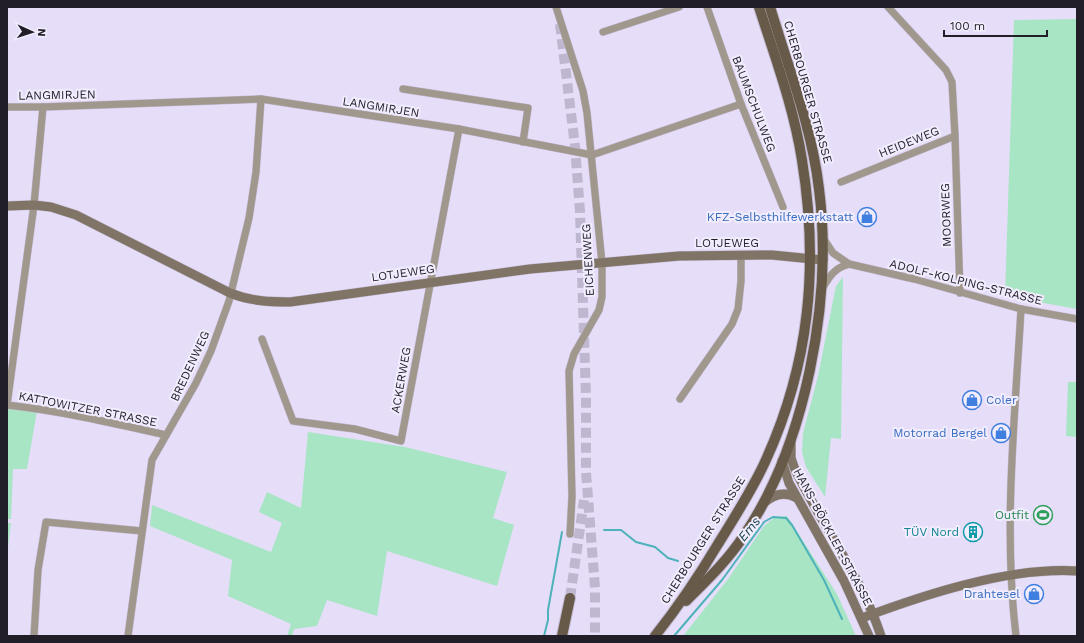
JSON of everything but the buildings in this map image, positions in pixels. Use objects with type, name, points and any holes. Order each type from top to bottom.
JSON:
[{"type":"main road","name":"CHERBOURGER STRASSE","points":[[668,620],[731,525],[765,462],[791,396],[808,311],[812,259],[802,160],[788,100],[759,7]]},
{"type":"main road","name":"CHERBOURGER STRASSE","points":[[655,636],[668,620],[726,561],[744,537],[764,503],[793,432],[810,370],[823,260],[823,238],[819,189],[814,158],[770,7]]},
{"type":"main road","points":[[765,462],[776,460],[782,461],[778,440],[779,429]]},
{"type":"main road","points":[[562,636],[570,598]]},
{"type":"street","name":"EICHENWEG","points":[[556,7],[583,92],[592,155],[602,263],[601,304],[596,317],[574,354],[569,371],[572,496],[570,534]]},
{"type":"street","points":[[604,32],[679,7]]},
{"type":"street","name":"BAUMSCHULWEG","points":[[707,7],[741,104],[784,207]]},
{"type":"street","name":"HEIDEWEG","points":[[841,182],[955,136],[952,82],[946,70],[888,7]]},
{"type":"street","points":[[403,89],[528,108],[523,142]]},
{"type":"street","name":"LANGMIRJEN","points":[[7,106],[43,107],[261,99],[459,130],[592,155],[741,104]]},
{"type":"street","name":"BREDENWEG","points":[[128,636],[152,460],[191,394],[220,326],[230,293],[249,218],[256,172],[261,99]]},
{"type":"street","points":[[7,405],[34,205],[43,107]]},
{"type":"street","name":"ACKERWEG","points":[[262,338],[293,421],[355,429],[401,441],[459,130]]},
{"type":"street","name":"MOORWEG","points":[[955,136],[960,293]]},
{"type":"street","name":"LOTJEWEG","points":[[7,206],[34,205],[51,207],[76,215],[230,293],[250,299],[290,302],[557,266],[679,256],[741,255],[823,260]]},
{"type":"street","name":"ADOLF-KOLPING-STRASSE","points":[[823,238],[833,253],[849,264],[914,279],[1021,309],[1077,319]]},
{"type":"street","points":[[680,399],[732,324],[738,309],[741,281],[741,255]]},
{"type":"street","points":[[820,291],[832,273],[839,267],[849,264]]},
{"type":"street","points":[[1016,636],[1010,576],[1012,462],[1021,309]]},
{"type":"street","name":"KATTOWITZER STRASSE","points":[[7,405],[38,408],[91,418],[166,435]]},
{"type":"street","name":"HANS-BÖCKLER-STRASSE","points":[[793,432],[790,446],[794,467],[874,614],[881,636]]},
{"type":"street","name":"HANS-BÖCKLER-STRASSE","points":[[782,461],[794,467]]},
{"type":"street","name":"HANS-BÖCKLER-STRASSE","points":[[782,461],[789,483],[834,562],[862,618],[869,636]]},
{"type":"street","points":[[764,503],[775,495],[792,495],[797,498]]},
{"type":"street","points":[[34,636],[38,570],[46,522],[142,531]]},
{"type":"street","points":[[862,618],[958,587],[1039,571],[1077,571]]},
{"type":"green space","points":[[1077,19],[1077,309],[1005,296],[1014,20]]},
{"type":"green space","points":[[843,277],[841,439],[831,438],[825,497],[806,467],[802,452],[803,433],[818,376],[836,286]]},
{"type":"green space","points":[[1068,382],[1077,382],[1077,437],[1066,436]]},
{"type":"green space","points":[[7,408],[37,411],[27,469],[13,469],[11,519],[7,519]]},
{"type":"green space","points":[[308,432],[405,447],[507,472],[493,518],[514,525],[497,586],[387,551],[377,616],[327,600],[317,626],[294,629],[292,636],[287,636],[291,624],[228,596],[232,560],[150,526],[152,505],[271,552],[282,523],[259,512],[267,492],[301,508]]},
{"type":"green space","points":[[787,516],[837,594],[856,636],[683,636],[728,579],[764,526],[775,517]]},
{"type":"green space","points":[[7,523],[11,523],[7,556]]},
{"type":"waterway","name":"Ems","points":[[674,636],[722,580],[764,522],[773,517],[786,518],[792,525],[824,580],[842,619]]},
{"type":"waterway","points":[[604,530],[621,530],[636,542],[655,547],[668,558],[678,561]]},
{"type":"waterway","points":[[544,636],[548,620],[548,610],[562,532]]},
{"type":"tunnel","points":[[560,24],[575,146],[580,212],[586,397],[586,472],[595,588],[595,636]]},
{"type":"tunnel","points":[[570,598],[584,500]]},
{"type":"place","name":"KFZ-Selbsthilfewerkstatt","points":[[867,217]]},
{"type":"place","name":"Coler","points":[[972,400]]},
{"type":"place","name":"Motorrad Bergel","points":[[1001,433]]},
{"type":"place","name":"Outfit","points":[[1043,515]]},
{"type":"place","name":"TÜV Nord","points":[[973,532]]},
{"type":"place","name":"Drahtesel","points":[[1034,594]]}]
